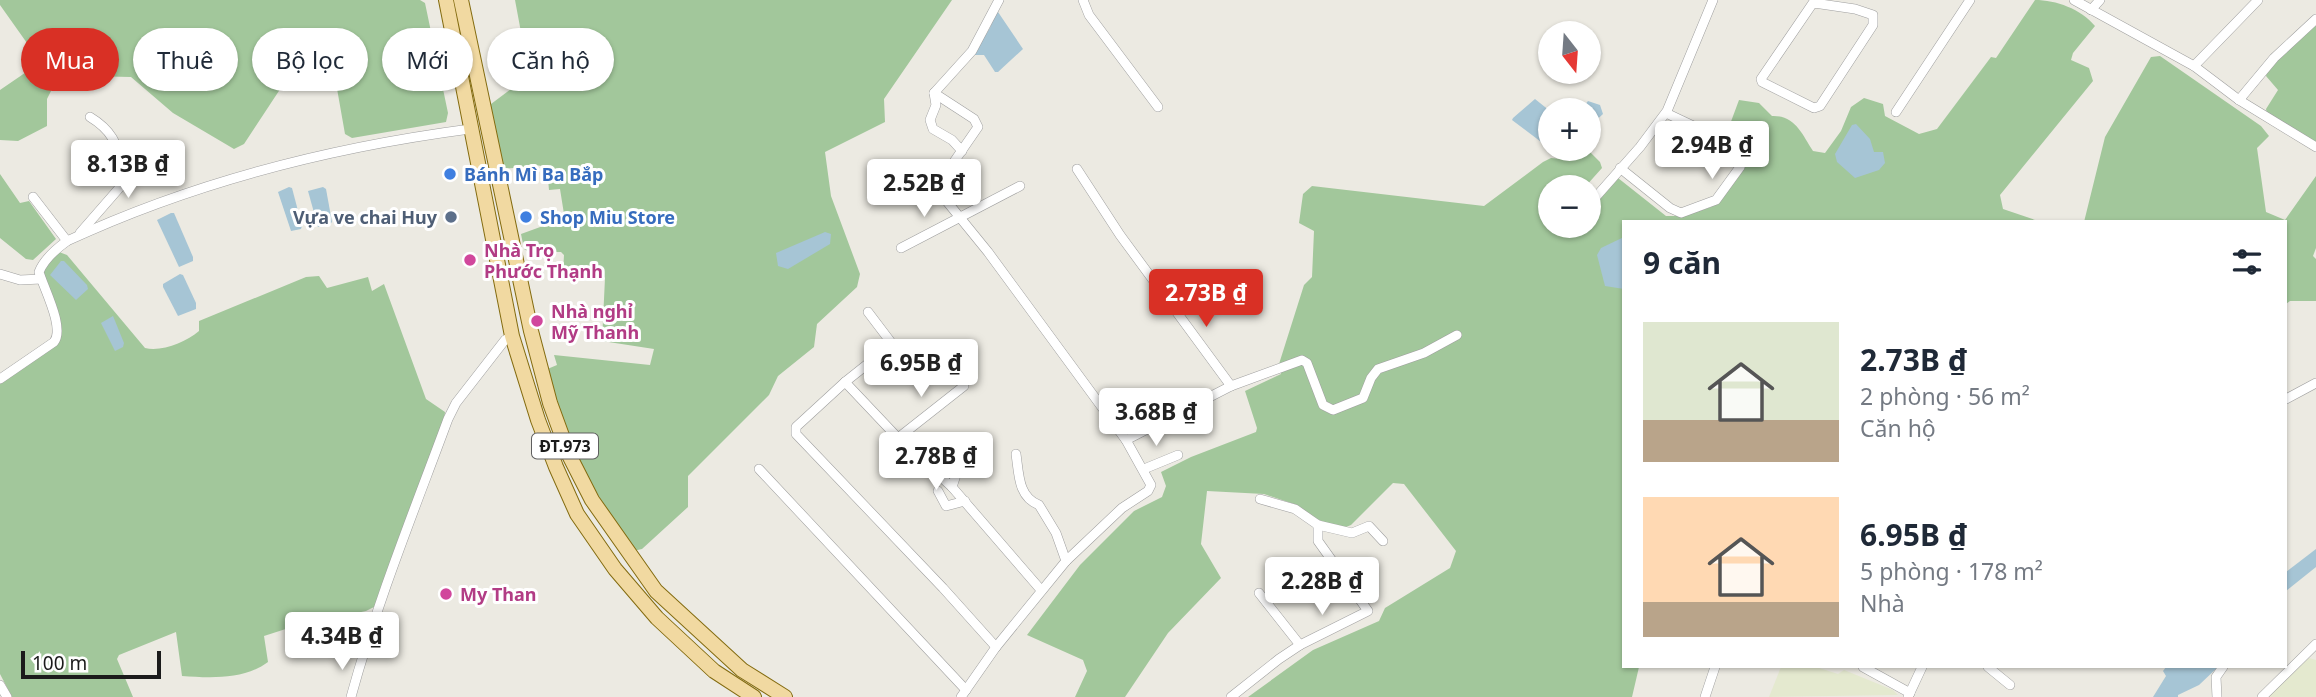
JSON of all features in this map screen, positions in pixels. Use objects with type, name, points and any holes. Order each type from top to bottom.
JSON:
[{"type":"main road","name":"ĐT.973","points":[[446,0],[512,336],[538,420],[577,514],[615,569],[657,618],[714,671],[754,697]]},
{"type":"main road","name":"ĐT.973","points":[[461,0],[531,331],[569,455],[592,500],[656,591],[741,670],[785,697]]},
{"type":"main road","points":[[512,336],[531,331]]},
{"type":"street","points":[[934,93],[972,51],[999,0]]},
{"type":"street","points":[[1083,0],[1089,15],[1158,107]]},
{"type":"street","points":[[1601,191],[1666,113],[1713,0]]},
{"type":"street","points":[[1896,112],[1970,0]]},
{"type":"street","points":[[2074,0],[2194,66],[2239,100],[2316,148]]},
{"type":"street","points":[[2091,10],[2100,0]]},
{"type":"street","points":[[2194,66],[2258,0]]},
{"type":"street","points":[[1814,1],[1864,11],[1873,15],[1874,20],[1820,106],[1814,108],[1767,85],[1761,79],[1814,1]]},
{"type":"street","points":[[2239,100],[2274,58],[2316,19]]},
{"type":"street","points":[[934,93],[936,105],[930,120],[933,129],[953,140],[962,150]]},
{"type":"street","points":[[759,469],[963,693],[996,647],[1066,561],[1122,508],[1148,491],[1150,481],[1126,440],[961,217],[940,193],[940,183],[975,132],[978,123],[934,93]]},
{"type":"street","points":[[1620,168],[1670,208],[1681,213],[1716,200],[1740,167],[1743,158],[1740,148],[1666,113]]},
{"type":"street","points":[[90,117],[111,133],[127,179]]},
{"type":"street","points":[[0,379],[58,337],[58,324],[39,272],[56,249],[67,241],[178,195],[216,184],[356,149],[469,125]]},
{"type":"street","points":[[79,235],[155,147]]},
{"type":"street","points":[[1077,169],[1120,235],[1231,386]]},
{"type":"street","points":[[901,248],[1020,186]]},
{"type":"street","points":[[33,197],[67,241]]},
{"type":"street","points":[[0,274],[20,280],[41,279]]},
{"type":"street","points":[[868,312],[890,344],[796,427],[796,434],[996,647]]},
{"type":"street","points":[[1126,440],[1231,386],[1302,360],[1307,363],[1323,405],[1333,410],[1363,398],[1378,369],[1424,353],[1457,335]]},
{"type":"street","points":[[351,697],[396,558],[456,403],[505,340],[512,336]]},
{"type":"street","points":[[845,382],[898,438],[952,487],[1041,590]]},
{"type":"street","points":[[2287,398],[2316,383]]},
{"type":"street","points":[[898,438],[964,386]]},
{"type":"street","points":[[1016,454],[1024,493],[1030,502],[1039,505],[1056,533],[1066,561]]},
{"type":"street","points":[[1144,469],[1178,455]]},
{"type":"street","points":[[952,487],[956,465]]},
{"type":"street","points":[[938,491],[946,506],[965,501]]},
{"type":"street","points":[[1260,499],[1295,509],[1318,525],[1352,533],[1369,526],[1383,541]]},
{"type":"street","points":[[1231,697],[1300,645],[1368,611],[1321,547],[1318,541],[1318,525]]},
{"type":"street","points":[[1259,593],[1300,645]]},
{"type":"street","points":[[2262,697],[2314,648]]},
{"type":"street","points":[[1705,697],[1715,668]]},
{"type":"street","points":[[1865,668],[1909,695],[1922,668]]},
{"type":"street","points":[[1989,668],[2010,685]]},
{"type":"street","points":[[2217,697],[2217,677],[2222,668]]},
{"type":"street","points":[[0,685],[7,697]]},
{"type":"green space","points":[[0,0],[420,0],[425,3],[430,28],[382,28],[382,91],[443,91],[448,113],[446,122],[352,138],[345,134],[337,91],[368,91],[368,28],[252,28],[252,91],[279,91],[244,144],[234,149],[173,113],[147,91],[238,91],[238,28],[133,28],[133,79],[119,77],[119,28],[21,28],[21,35],[0,5]]},
{"type":"green space","points":[[515,0],[952,0],[884,99],[885,122],[825,152],[831,196],[860,274],[857,287],[817,324],[814,347],[778,376],[769,395],[688,476],[688,507],[642,549],[633,551],[567,445],[545,370],[557,365],[554,355],[650,365],[654,349],[602,341],[605,278],[602,275],[563,273],[564,255],[561,252],[529,252],[524,249],[521,234],[554,222],[564,214],[560,189],[549,190],[547,168],[542,166],[501,167],[487,107],[508,91],[614,91],[614,28],[520,28]]},
{"type":"green space","points":[[2035,0],[2068,7],[2095,26],[2073,53],[2071,60],[2089,68],[2093,81],[2000,195],[2003,209],[2035,220],[1622,220],[1622,668],[1639,668],[1632,697],[1248,697],[1313,650],[1379,621],[1385,608],[1450,568],[1456,551],[1404,484],[1393,483],[1351,525],[1341,529],[1307,515],[1297,505],[1264,494],[1207,491],[1201,544],[1221,578],[1168,633],[1125,697],[1075,697],[1087,671],[1083,660],[1027,635],[1080,565],[1134,511],[1162,497],[1166,486],[1161,472],[1191,457],[1256,432],[1245,391],[1281,374],[1279,364],[1304,285],[1312,277],[1314,231],[1299,223],[1303,194],[1312,186],[1484,206],[1545,161],[1599,161],[1602,168],[1596,175],[1538,175],[1538,238],[1601,238],[1601,193],[1618,178],[1666,216],[1684,216],[1711,207],[1746,162],[1726,135],[1739,100],[1759,103],[1772,116],[1792,122],[1813,151],[1825,153],[1841,131],[1851,107],[1864,98],[1883,104],[1885,116],[1919,134],[1937,129],[1991,57],[1996,58]]},
{"type":"green space","points":[[2316,22],[2316,143],[2267,114],[2266,109],[2278,90],[2266,76],[2268,70]]},
{"type":"green space","points":[[2160,56],[2261,126],[2269,136],[2257,148],[2266,212],[2285,220],[2084,220],[2105,137],[2151,57]]},
{"type":"green space","points":[[21,76],[21,91],[51,91],[47,99],[47,126],[18,141],[0,140],[0,90]]},
{"type":"green space","points":[[0,174],[20,203],[29,201],[56,239],[33,260],[26,259],[0,238]]},
{"type":"green space","points":[[2316,176],[2316,248],[2313,256],[2316,259],[2316,301],[2287,303],[2285,220]]},
{"type":"green space","points":[[59,252],[67,255],[145,348],[152,349],[181,342],[199,331],[199,321],[306,277],[319,276],[327,288],[368,277],[372,291],[384,284],[426,399],[445,412],[379,601],[374,607],[264,636],[268,662],[238,675],[182,676],[176,632],[119,655],[117,659],[133,697],[12,697],[0,674],[0,384],[58,343],[61,335],[60,317],[42,274],[45,266]]},
{"type":"green space","points":[[2309,658],[2316,660],[2316,697],[2269,697],[2269,694]]},
{"type":"green space","points":[[1781,668],[1819,668],[1838,674],[1844,670],[1893,690],[1898,695],[1769,697]]},
{"type":"water","points":[[998,12],[1023,49],[995,72],[984,55],[975,55],[978,45],[990,28],[992,18]]},
{"type":"water","points":[[1535,99],[1538,101],[1538,140],[1512,120]]},
{"type":"water","points":[[1856,124],[1870,139],[1874,152],[1883,152],[1885,163],[1879,170],[1855,178],[1837,162],[1835,154],[1852,125]]},
{"type":"water","points":[[323,187],[326,189],[332,222],[318,227],[308,191]]},
{"type":"water","points":[[292,188],[302,226],[301,229],[291,231],[278,192]]},
{"type":"water","points":[[174,213],[193,257],[193,261],[179,267],[157,220]]},
{"type":"water","points":[[825,232],[831,234],[830,244],[788,269],[778,266],[776,253]]},
{"type":"water","points":[[1622,238],[1622,289],[1605,286],[1597,255],[1601,248]]},
{"type":"water","points":[[61,261],[87,285],[88,289],[76,300],[50,275]]},
{"type":"water","points":[[180,274],[183,275],[196,303],[196,309],[178,316],[163,284]]},
{"type":"water","points":[[113,316],[124,343],[123,347],[115,351],[101,323]]},
{"type":"water","points":[[2316,549],[2316,567],[2287,590],[2287,571]]},
{"type":"water","points":[[2165,668],[2217,668],[2199,685],[2178,697],[2153,697],[2166,676],[2163,671]]},
{"type":"place","name":"Bánh Mì Ba Bắp","points":[[450,174]]},
{"type":"place","name":"Vựa ve chai Huy","points":[[451,217]]},
{"type":"place","name":"Shop Miu Store","points":[[526,217]]},
{"type":"place","name":"Nhà Trọ Phước Thạnh","points":[[470,260]]},
{"type":"place","name":"Nhà nghỉ Mỹ Thanh","points":[[537,321]]},
{"type":"place","name":"My Than","points":[[446,594]]}]
